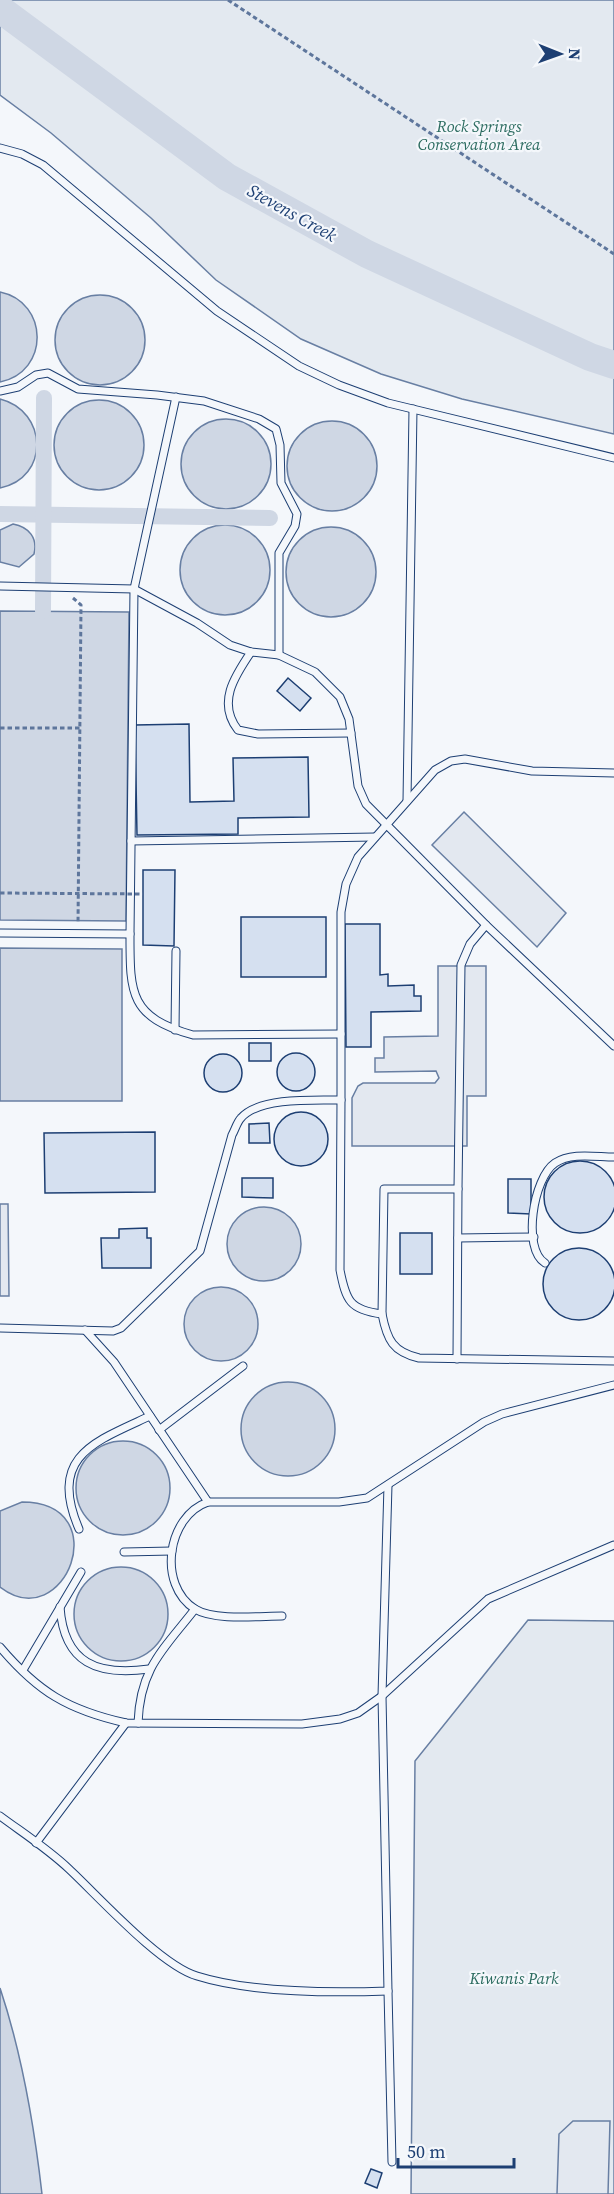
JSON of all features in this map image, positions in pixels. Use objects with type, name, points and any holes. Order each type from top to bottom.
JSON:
[{"type":"lane","points":[[0,148],[22,154],[43,165],[217,311],[266,345],[339,385],[413,409],[614,458]]},
{"type":"lane","points":[[0,390],[18,387],[36,375],[48,373],[78,389],[204,401],[260,419],[271,425],[279,435],[281,483],[297,514],[295,526],[279,553],[279,655]]},
{"type":"lane","points":[[176,397],[134,589],[130,934],[132,990],[141,1008],[175,1030],[214,1037],[341,1034]]},
{"type":"lane","points":[[407,801],[413,409]]},
{"type":"lane","points":[[0,586],[134,589],[196,623],[230,645],[251,652],[279,655],[315,672],[340,697],[351,733],[358,786],[366,804],[486,925],[614,1046]]},
{"type":"lane","points":[[251,652],[235,675],[229,691],[230,720],[238,730],[258,734],[351,733]]},
{"type":"lane","points":[[382,1314],[362,1312],[352,1303],[344,1289],[340,1270],[341,912],[346,884],[358,856],[435,770],[451,761],[465,759],[532,771],[614,773]]},
{"type":"lane","points":[[131,841],[375,837]]},
{"type":"lane","points":[[457,1359],[461,965],[470,944],[486,925]]},
{"type":"lane","points":[[0,933],[130,934]]},
{"type":"lane","points":[[175,1030],[176,951]]},
{"type":"lane","points":[[0,1328],[113,1331],[121,1328],[200,1251],[232,1135],[241,1118],[256,1108],[278,1102],[341,1100]]},
{"type":"lane","points":[[545,1263],[536,1255],[534,1198],[547,1170],[557,1161],[570,1157],[614,1157]]},
{"type":"lane","points":[[458,1189],[384,1189],[382,1314],[386,1334],[393,1347],[405,1355],[419,1358],[614,1361]]},
{"type":"lane","points":[[458,1238],[534,1237]]},
{"type":"lane","points":[[85,1330],[114,1362],[208,1502]]},
{"type":"lane","points":[[159,1430],[243,1366]]},
{"type":"lane","points":[[282,1616],[219,1616],[195,1609],[180,1590],[175,1578],[172,1551],[174,1540],[184,1519],[199,1505],[208,1502],[339,1502],[367,1498],[493,1418],[614,1385]]},
{"type":"lane","points":[[79,1529],[70,1503],[69,1489],[76,1461],[94,1442],[150,1416]]},
{"type":"lane","points":[[388,1485],[382,1696],[392,2162]]},
{"type":"lane","points":[[0,1647],[22,1670],[63,1703],[83,1712],[126,1723],[323,1722],[358,1713],[382,1696],[488,1599],[614,1545]]},
{"type":"lane","points":[[124,1552],[172,1551]]},
{"type":"lane","points":[[22,1670],[81,1572]]},
{"type":"lane","points":[[60,1607],[65,1638],[83,1660],[95,1667],[110,1671],[149,1669]]},
{"type":"lane","points":[[138,1723],[140,1693],[149,1669],[195,1609]]},
{"type":"lane","points":[[36,1843],[126,1723]]},
{"type":"lane","points":[[0,1816],[66,1866],[176,1966],[196,1976],[276,1989],[388,1991]]},
{"type":"path","points":[[228,0],[614,254]]},
{"type":"path","points":[[78,921],[81,612]]},
{"type":"path","points":[[0,728],[80,728]]},
{"type":"path","points":[[0,893],[143,894]]},
{"type":"green space","name":"Rock Springs Conservation Area","points":[[0,0],[614,0],[614,434],[462,399],[381,374],[301,339],[216,280],[151,218],[51,133],[0,95]]},
{"type":"green space","name":"Kiwanis Park","points":[[528,1620],[614,1621],[614,2194],[411,2194],[415,1761]]},
{"type":"shaded area","points":[[0,292],[16,298],[28,309],[35,322],[37,337],[35,352],[28,365],[16,376],[0,382]]},
{"type":"shaded area","points":[[100,295],[117,298],[132,308],[142,323],[145,340],[142,357],[132,372],[117,382],[100,385],[83,382],[68,372],[58,357],[55,340],[58,323],[68,308],[83,298]]},
{"type":"shaded area","points":[[0,399],[16,406],[27,417],[34,430],[37,444],[35,459],[28,472],[16,482],[0,488]]},
{"type":"shaded area","points":[[99,400],[116,403],[131,413],[141,428],[144,445],[141,462],[131,477],[116,487],[99,490],[82,487],[67,477],[57,462],[54,445],[57,428],[67,413],[82,403]]},
{"type":"shaded area","points":[[226,419],[243,422],[258,432],[268,447],[271,464],[268,481],[258,496],[243,506],[226,509],[209,506],[194,496],[184,481],[181,464],[184,447],[194,432],[209,422]]},
{"type":"shaded area","points":[[332,421],[349,424],[364,434],[374,449],[377,466],[374,483],[364,498],[349,508],[332,511],[315,508],[300,498],[290,483],[287,466],[290,449],[300,434],[315,424]]},
{"type":"shaded area","points":[[13,524],[28,531],[35,543],[34,554],[19,567],[0,562],[0,530]]},
{"type":"shaded area","points":[[225,525],[242,528],[257,538],[267,553],[270,570],[267,587],[257,602],[242,612],[225,615],[208,612],[193,602],[183,587],[180,570],[183,553],[193,538],[208,528]]},
{"type":"shaded area","points":[[331,527],[348,530],[363,540],[373,555],[376,572],[373,589],[363,604],[348,614],[331,617],[314,614],[299,604],[289,589],[286,572],[289,555],[299,540],[314,530]]},
{"type":"shaded area","points":[[0,611],[129,612],[126,921],[0,920]]},
{"type":"shaded area","points":[[464,812],[566,913],[537,947],[432,845]]},
{"type":"shaded area","points":[[0,948],[122,949],[122,1101],[0,1101]]},
{"type":"shaded area","points":[[438,966],[486,966],[486,1096],[467,1096],[467,1146],[352,1146],[352,1098],[358,1086],[363,1083],[435,1083],[439,1078],[436,1071],[375,1072],[375,1058],[384,1058],[384,1037],[438,1036]]},
{"type":"shaded area","points":[[0,1204],[8,1204],[9,1296],[0,1296]]},
{"type":"shaded area","points":[[257,1207],[271,1207],[285,1213],[295,1223],[301,1237],[299,1258],[285,1275],[271,1281],[257,1281],[243,1275],[233,1265],[227,1251],[227,1237],[233,1223],[243,1213]]},
{"type":"shaded area","points":[[214,1287],[228,1287],[242,1293],[252,1303],[258,1317],[256,1338],[242,1355],[228,1361],[214,1361],[200,1355],[190,1345],[184,1331],[184,1317],[190,1303],[200,1293]]},
{"type":"shaded area","points":[[288,1382],[306,1385],[321,1396],[332,1411],[335,1429],[332,1447],[321,1462],[306,1473],[288,1476],[270,1473],[255,1462],[244,1447],[241,1429],[244,1411],[255,1396],[270,1385]]},
{"type":"shaded area","points":[[123,1441],[141,1444],[156,1455],[167,1470],[170,1488],[167,1506],[156,1521],[141,1532],[123,1535],[105,1532],[90,1521],[79,1506],[76,1488],[79,1470],[90,1455],[105,1444]]},
{"type":"shaded area","points":[[22,1502],[51,1508],[68,1522],[74,1542],[71,1563],[61,1582],[44,1595],[24,1598],[0,1587],[0,1511]]},
{"type":"shaded area","points":[[121,1567],[139,1570],[154,1581],[165,1596],[168,1614],[165,1632],[154,1647],[139,1658],[121,1661],[103,1658],[88,1647],[77,1632],[74,1614],[77,1596],[88,1581],[103,1570]]},
{"type":"shaded area","points":[[0,1988],[15,2038],[26,2089],[42,2194],[0,2194]]},
{"type":"shaded area","points":[[573,2121],[610,2121],[608,2194],[557,2194],[559,2134]]},
{"type":"building","points":[[288,678],[311,698],[300,711],[277,691]]},
{"type":"building","points":[[189,724],[190,802],[234,801],[233,758],[308,757],[309,817],[238,818],[238,834],[137,835],[135,725]]},
{"type":"building","points":[[143,870],[175,870],[174,946],[143,945]]},
{"type":"building","points":[[241,917],[326,917],[326,977],[241,977]]},
{"type":"building","points":[[345,924],[380,924],[380,975],[388,974],[388,986],[414,985],[414,996],[421,996],[421,1011],[371,1012],[371,1047],[346,1047]]},
{"type":"building","points":[[249,1043],[271,1043],[271,1061],[249,1061]]},
{"type":"building","points":[[296,1053],[303,1054],[309,1059],[314,1065],[314,1079],[309,1085],[303,1090],[296,1091],[289,1090],[283,1085],[278,1079],[277,1072],[278,1065],[283,1059],[289,1054]]},
{"type":"building","points":[[223,1054],[230,1055],[236,1060],[241,1066],[241,1080],[236,1086],[230,1091],[223,1092],[216,1091],[210,1086],[205,1080],[204,1073],[205,1066],[210,1060],[216,1055]]},
{"type":"building","points":[[301,1112],[311,1114],[320,1120],[326,1129],[328,1139],[326,1149],[320,1158],[311,1164],[301,1166],[291,1164],[282,1158],[276,1149],[274,1139],[276,1129],[282,1120],[291,1114]]},
{"type":"building","points":[[269,1123],[270,1143],[249,1143],[249,1124]]},
{"type":"building","points":[[155,1132],[155,1192],[45,1193],[44,1133]]},
{"type":"building","points":[[580,1161],[600,1167],[610,1177],[616,1197],[610,1217],[600,1227],[580,1233],[560,1227],[550,1217],[544,1197],[550,1177],[560,1167]]},
{"type":"building","points":[[242,1178],[273,1178],[273,1198],[242,1197]]},
{"type":"building","points":[[508,1179],[531,1179],[531,1214],[508,1213]]},
{"type":"building","points":[[147,1228],[147,1238],[151,1238],[151,1268],[102,1268],[101,1238],[119,1238],[119,1229]]},
{"type":"building","points":[[400,1233],[432,1233],[432,1274],[400,1274]]},
{"type":"building","points":[[579,1248],[599,1254],[609,1264],[615,1284],[609,1304],[599,1314],[579,1320],[559,1314],[549,1304],[543,1284],[549,1264],[559,1254]]},
{"type":"building","points":[[371,2169],[382,2173],[377,2188],[365,2183]]},
{"type":"waterway","name":"Stevens Creek","points":[[0,9],[227,177],[367,254],[590,357],[614,365]]},
{"type":"waterway","points":[[43,611],[44,398]]},
{"type":"waterway","points":[[0,514],[270,518]]}]
